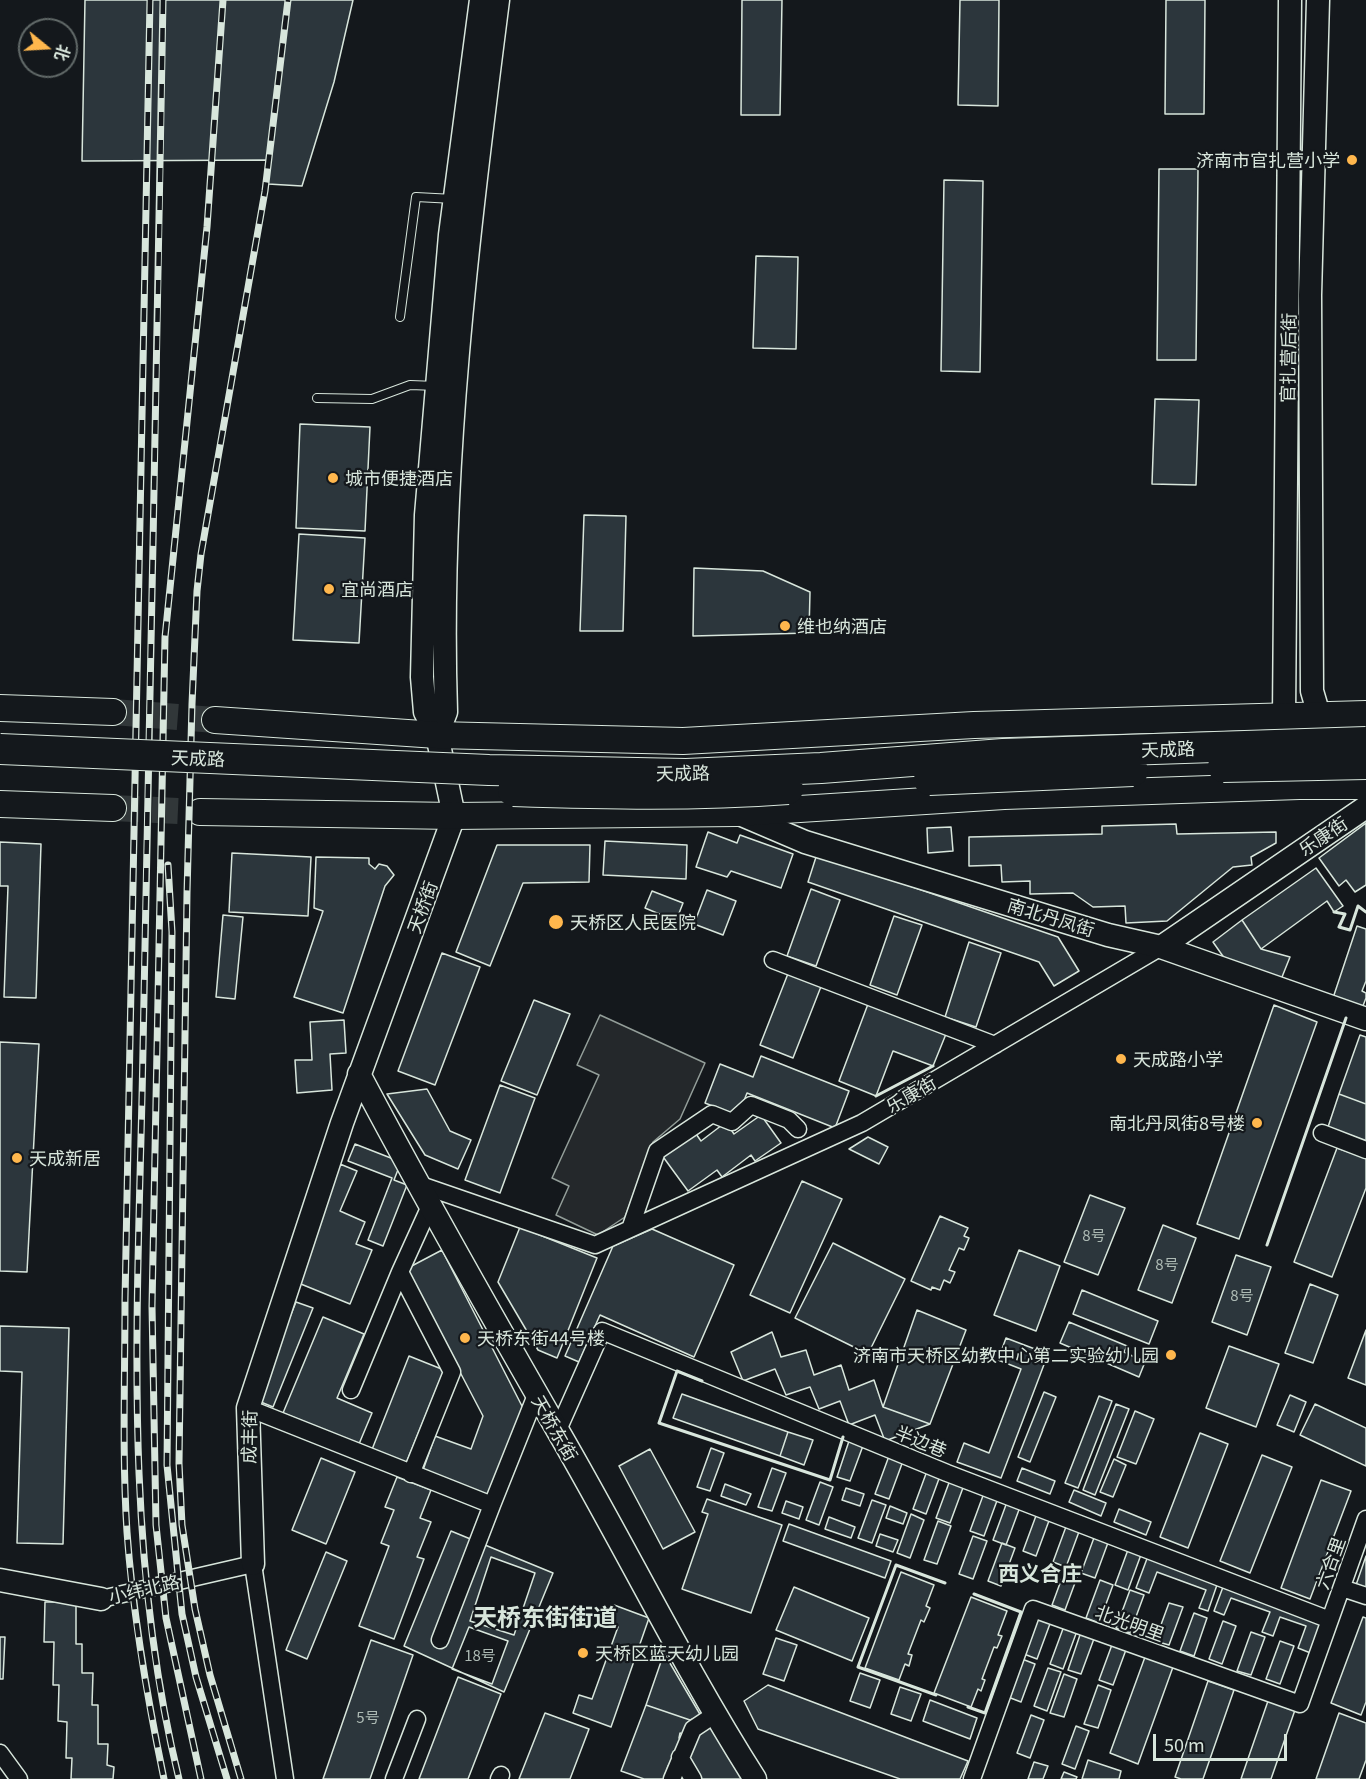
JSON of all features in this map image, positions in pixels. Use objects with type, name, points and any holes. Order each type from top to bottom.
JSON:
[{"type":"highway","name":"天成路","points":[[0,749],[489,770],[686,774],[821,768],[1003,754],[1366,742]]},
{"type":"highway","name":"天成路","points":[[0,770],[654,795],[722,794],[948,778],[1366,764]]},
{"type":"main road","points":[[0,708],[113,711]]},
{"type":"main road","name":"天成路","points":[[215,720],[437,735],[683,741],[974,725],[1366,714]]},
{"type":"main road","points":[[200,812],[454,816],[736,813],[1004,796],[1288,786],[1366,786]]},
{"type":"main road","points":[[0,804],[112,808]]},
{"type":"street","points":[[454,816],[437,735],[425,712],[422,677],[426,515],[455,199],[481,0]]},
{"type":"street","points":[[437,735],[446,712],[448,508],[470,224],[498,0]]},
{"type":"street","name":"官扎营后街","points":[[1284,717],[1290,0]]},
{"type":"street","name":"官扎营后街","points":[[1318,0],[1310,296],[1312,691],[1319,715]]},
{"type":"street","name":"乐康街","points":[[418,1184],[596,1245],[861,1123],[1161,947],[1366,807]]},
{"type":"street","name":"南北丹凤街","points":[[736,813],[805,842],[1108,935],[1161,947],[1366,1019]]},
{"type":"street","name":"天桥街","points":[[359,1074],[454,816]]},
{"type":"street","points":[[773,960],[995,1045]]},
{"type":"street","name":"天桥东街","points":[[359,1074],[430,1206],[558,1430],[714,1714],[755,1779]]},
{"type":"street","name":"成丰街","points":[[285,1779],[253,1564],[248,1408],[359,1074]]},
{"type":"street","points":[[630,1229],[657,1151],[712,1114],[732,1122],[751,1106],[789,1120],[798,1129]]},
{"type":"street","points":[[1322,1134],[1366,1150]]},
{"type":"street","points":[[351,1390],[430,1206]]},
{"type":"street","points":[[400,1272],[452,1372],[411,1474]]},
{"type":"street","name":"半边巷","points":[[558,1430],[602,1331],[947,1473],[1330,1620]]},
{"type":"street","points":[[440,1640],[536,1395]]},
{"type":"street","points":[[248,1408],[492,1505]]},
{"type":"street","name":"六合里","points":[[1330,1620],[1366,1520]]},
{"type":"street","name":"小纬北路","points":[[0,1580],[101,1599],[253,1564]]},
{"type":"street","points":[[1342,1588],[1366,1596]]},
{"type":"street","name":"北光明里","points":[[972,1779],[1033,1609],[1300,1704],[1330,1620]]},
{"type":"street","points":[[672,1779],[693,1730],[714,1714]]},
{"type":"street","points":[[394,1779],[417,1719]]},
{"type":"street","points":[[0,1753],[19,1779]]},
{"type":"street","points":[[680,1757],[693,1779]]},
{"type":"lane","points":[[400,317],[416,197],[455,199]]},
{"type":"lane","points":[[317,398],[372,399],[410,385],[437,386]]},
{"type":"shaded area","points":[[600,1015],[705,1063],[680,1119],[653,1142],[625,1217],[598,1235],[556,1215],[569,1186],[552,1178],[599,1075],[577,1065]]},
{"type":"building","points":[[85,0],[353,0],[334,82],[302,186],[268,184],[266,160],[82,161]]},
{"type":"building","points":[[742,0],[782,0],[780,115],[741,115]]},
{"type":"building","points":[[960,0],[999,0],[998,106],[958,105]]},
{"type":"building","points":[[1166,0],[1205,0],[1204,114],[1165,114]]},
{"type":"building","points":[[1159,169],[1198,169],[1196,360],[1157,360]]},
{"type":"building","points":[[944,180],[983,181],[980,372],[941,371]]},
{"type":"building","points":[[756,256],[798,257],[796,349],[753,348]]},
{"type":"building","points":[[1155,399],[1199,400],[1196,485],[1152,484]]},
{"type":"building","name":"城市便捷酒店","points":[[300,424],[370,427],[365,531],[296,528]]},
{"type":"building","points":[[584,515],[626,516],[623,631],[580,631]]},
{"type":"building","name":"宜尚酒店","points":[[299,534],[365,538],[359,643],[293,640]]},
{"type":"building","points":[[694,568],[763,571],[810,592],[809,633],[693,636]]},
{"type":"building","points":[[1366,823],[1366,885],[1355,892],[1346,880],[1339,886],[1319,858]]},
{"type":"building","points":[[1176,824],[1177,834],[1276,832],[1276,843],[1251,857],[1252,865],[1233,867],[1167,921],[1126,923],[1125,906],[1093,907],[1073,893],[1030,894],[1030,881],[1002,882],[1001,865],[969,866],[969,837],[1102,834],[1102,826]]},
{"type":"building","points":[[951,827],[953,851],[928,853],[927,828]]},
{"type":"building","points":[[708,832],[737,843],[740,835],[793,854],[781,888],[731,871],[727,877],[696,867]]},
{"type":"building","points":[[605,841],[687,845],[686,879],[603,875]]},
{"type":"building","points":[[0,842],[41,844],[36,998],[4,997],[8,886],[0,886]]},
{"type":"building","points":[[497,845],[590,845],[589,882],[523,883],[490,966],[456,952]]},
{"type":"building","points":[[232,853],[311,857],[308,916],[229,912]]},
{"type":"building","points":[[817,854],[1058,937],[1079,971],[1054,986],[1039,962],[808,882]]},
{"type":"building","points":[[316,857],[369,858],[369,864],[375,869],[379,864],[387,866],[394,875],[385,886],[343,1013],[294,997],[323,911],[314,908]]},
{"type":"building","points":[[1316,868],[1343,906],[1334,912],[1327,901],[1261,949],[1242,920]]},
{"type":"building","points":[[811,889],[840,900],[816,966],[787,956]]},
{"type":"building","points":[[707,890],[736,901],[723,935],[694,924]]},
{"type":"building","points":[[652,891],[683,903],[676,921],[645,908]]},
{"type":"building","points":[[223,915],[243,917],[235,999],[216,997]]},
{"type":"building","points":[[894,916],[922,925],[897,995],[870,985]]},
{"type":"building","points":[[1242,920],[1261,949],[1290,957],[1280,982],[1227,962],[1213,942]]},
{"type":"building","points":[[1357,926],[1366,929],[1366,981],[1362,991],[1366,993],[1366,998],[1361,1011],[1332,1001]]},
{"type":"building","points":[[969,942],[1001,953],[976,1027],[945,1017]]},
{"type":"building","points":[[442,953],[480,967],[435,1085],[398,1071]]},
{"type":"building","points":[[789,971],[822,984],[793,1058],[760,1045]]},
{"type":"building","points":[[534,1000],[570,1014],[537,1095],[501,1081]]},
{"type":"building","points":[[868,1004],[946,1034],[933,1066],[893,1051],[876,1096],[839,1081]]},
{"type":"building","name":"南北丹凤街8号楼","points":[[1274,1005],[1317,1022],[1239,1239],[1197,1224]]},
{"type":"building","points":[[344,1020],[346,1053],[330,1054],[332,1090],[297,1093],[295,1060],[312,1060],[310,1022]]},
{"type":"building","points":[[1360,1035],[1366,1037],[1366,1104],[1339,1094]]},
{"type":"building","name":"天成新居","points":[[0,1042],[39,1044],[27,1272],[0,1271]]},
{"type":"building","points":[[761,1056],[849,1091],[835,1128],[747,1093],[738,1116],[705,1103],[720,1064],[753,1077]]},
{"type":"building","points":[[500,1085],[535,1098],[500,1193],[465,1180]]},
{"type":"building","points":[[427,1089],[450,1131],[471,1140],[458,1169],[425,1155],[387,1094]]},
{"type":"building","points":[[1339,1094],[1366,1104],[1366,1141],[1328,1127]]},
{"type":"building","points":[[761,1115],[781,1143],[755,1161],[751,1155],[722,1177],[717,1170],[688,1191],[661,1154],[694,1131],[701,1141],[726,1122],[734,1134]]},
{"type":"building","points":[[868,1137],[888,1147],[879,1164],[849,1149]]},
{"type":"building","points":[[355,1144],[401,1162],[394,1180],[407,1185],[383,1246],[368,1240],[392,1178],[348,1161]]},
{"type":"building","points":[[1337,1148],[1366,1158],[1366,1188],[1332,1277],[1294,1262]]},
{"type":"building","points":[[340,1164],[357,1171],[340,1211],[365,1222],[356,1244],[372,1250],[350,1304],[291,1280]]},
{"type":"building","points":[[802,1181],[842,1199],[790,1313],[750,1295]]},
{"type":"building","points":[[1090,1195],[1125,1208],[1098,1275],[1064,1262]]},
{"type":"building","points":[[940,1216],[968,1228],[964,1236],[969,1238],[964,1250],[959,1248],[949,1270],[955,1272],[950,1283],[944,1280],[940,1290],[932,1287],[931,1290],[911,1281]]},
{"type":"building","points":[[1163,1225],[1196,1238],[1172,1303],[1138,1290]]},
{"type":"building","points":[[520,1227],[597,1258],[557,1358],[538,1350],[498,1282]]},
{"type":"building","points":[[652,1229],[734,1265],[694,1357],[600,1315],[579,1362],[565,1356],[613,1246]]},
{"type":"building","points":[[833,1243],[905,1279],[868,1354],[795,1318]]},
{"type":"building","name":"天桥东街44号楼","points":[[442,1250],[523,1408],[491,1497],[422,1473],[435,1436],[471,1449],[483,1416],[406,1269]]},
{"type":"building","points":[[1019,1250],[1060,1266],[1036,1331],[994,1315]]},
{"type":"building","points":[[1236,1255],[1271,1267],[1247,1335],[1212,1322]]},
{"type":"building","points":[[1310,1284],[1338,1295],[1313,1363],[1285,1353]]},
{"type":"building","points":[[1082,1290],[1158,1321],[1149,1344],[1073,1314]]},
{"type":"building","points":[[296,1302],[313,1308],[273,1407],[256,1400]]},
{"type":"building","points":[[917,1310],[966,1330],[930,1424],[883,1407]]},
{"type":"building","points":[[323,1317],[364,1334],[337,1398],[372,1413],[359,1444],[283,1413]]},
{"type":"building","points":[[1069,1322],[1127,1346],[1124,1352],[1145,1362],[1139,1377],[1060,1343]]},
{"type":"building","points":[[0,1326],[69,1328],[63,1544],[17,1543],[22,1372],[0,1371]]},
{"type":"building","points":[[1366,1330],[1366,1385],[1348,1378]]},
{"type":"building","points":[[772,1332],[781,1357],[806,1350],[814,1375],[841,1365],[849,1390],[874,1380],[883,1407],[930,1424],[885,1441],[875,1415],[849,1425],[840,1401],[819,1409],[810,1387],[786,1395],[775,1369],[743,1381],[731,1352]]},
{"type":"building","points":[[1006,1338],[1048,1354],[1001,1478],[957,1462],[964,1443],[989,1453],[1021,1369],[998,1360]]},
{"type":"building","points":[[1229,1346],[1279,1364],[1256,1427],[1206,1408]]},
{"type":"building","points":[[409,1356],[444,1370],[405,1466],[371,1452]]},
{"type":"building","points":[[1044,1392],[1056,1397],[1030,1462],[1018,1457]]},
{"type":"building","points":[[682,1394],[788,1432],[780,1456],[673,1418]]},
{"type":"building","points":[[1290,1395],[1306,1402],[1294,1432],[1277,1425]]},
{"type":"building","points":[[1099,1396],[1112,1401],[1078,1488],[1065,1483]]},
{"type":"building","points":[[1116,1404],[1129,1409],[1095,1495],[1083,1490]]},
{"type":"building","points":[[1315,1404],[1366,1428],[1366,1466],[1300,1435]]},
{"type":"building","points":[[1135,1411],[1154,1419],[1136,1464],[1117,1457]]},
{"type":"building","points":[[788,1432],[813,1440],[804,1465],[780,1456]]},
{"type":"building","points":[[1200,1433],[1228,1444],[1188,1548],[1160,1537]]},
{"type":"building","points":[[850,1438],[864,1443],[850,1481],[837,1477]]},
{"type":"building","points":[[711,1448],[724,1453],[710,1491],[697,1487]]},
{"type":"building","points":[[650,1449],[695,1532],[663,1549],[619,1466]]},
{"type":"building","points":[[1262,1455],[1292,1467],[1250,1573],[1220,1561]]},
{"type":"building","points":[[889,1456],[903,1461],[889,1499],[875,1494]]},
{"type":"building","points":[[321,1458],[355,1472],[326,1544],[292,1530]]},
{"type":"building","points":[[1114,1459],[1126,1465],[1113,1497],[1100,1492]]},
{"type":"building","points":[[772,1468],[786,1473],[772,1511],[758,1507]]},
{"type":"building","points":[[1022,1468],[1055,1481],[1050,1494],[1017,1481]]},
{"type":"building","points":[[927,1471],[940,1476],[926,1514],[913,1509]]},
{"type":"building","points":[[397,1477],[431,1490],[420,1518],[431,1522],[417,1557],[424,1559],[394,1639],[359,1626],[389,1546],[381,1543],[394,1510],[385,1507]]},
{"type":"building","points":[[950,1480],[964,1485],[950,1523],[936,1518]]},
{"type":"building","points":[[1321,1480],[1351,1491],[1310,1599],[1281,1588]]},
{"type":"building","points":[[820,1482],[833,1487],[819,1525],[806,1520]]},
{"type":"building","points":[[725,1484],[751,1494],[746,1505],[721,1496]]},
{"type":"building","points":[[846,1488],[864,1494],[860,1506],[842,1500]]},
{"type":"building","points":[[1074,1490],[1106,1503],[1101,1516],[1069,1502]]},
{"type":"building","points":[[984,1493],[998,1498],[984,1536],[970,1531]]},
{"type":"building","points":[[707,1499],[782,1525],[751,1613],[682,1589],[708,1514],[702,1512]]},
{"type":"building","points":[[872,1500],[886,1505],[872,1543],[858,1538]]},
{"type":"building","points":[[786,1501],[803,1507],[799,1519],[782,1513]]},
{"type":"building","points":[[1007,1502],[1020,1507],[1006,1545],[993,1540]]},
{"type":"building","points":[[890,1506],[907,1513],[903,1524],[886,1518]]},
{"type":"building","points":[[1119,1509],[1151,1522],[1146,1535],[1114,1522]]},
{"type":"building","points":[[1037,1513],[1050,1518],[1036,1556],[1023,1551]]},
{"type":"building","points":[[911,1514],[924,1520],[910,1558],[897,1553]]},
{"type":"building","points":[[829,1517],[855,1527],[851,1538],[825,1529]]},
{"type":"building","points":[[938,1521],[951,1526],[937,1564],[924,1560]]},
{"type":"building","points":[[789,1524],[891,1561],[885,1578],[783,1541]]},
{"type":"building","points":[[1067,1524],[1080,1529],[1066,1567],[1053,1562]]},
{"type":"building","points":[[451,1531],[553,1573],[504,1692],[404,1646]]},
{"type":"building","points":[[880,1534],[898,1540],[893,1552],[876,1546]]},
{"type":"building","points":[[1095,1535],[1109,1540],[1095,1578],[1081,1573]]},
{"type":"building","points":[[973,1536],[987,1541],[973,1579],[959,1574]]},
{"type":"building","points":[[1002,1543],[1015,1548],[1001,1586],[988,1581]]},
{"type":"building","points":[[1129,1547],[1142,1552],[1128,1590],[1115,1585]]},
{"type":"building","points":[[326,1552],[347,1561],[307,1659],[286,1650]]},
{"type":"building","points":[[1148,1556],[1218,1582],[1208,1611],[1199,1608],[1206,1590],[1157,1572],[1149,1593],[1136,1588]]},
{"type":"building","points":[[1366,1556],[1366,1589],[1356,1585]]},
{"type":"building","points":[[491,1557],[535,1573],[514,1635],[470,1621]]},
{"type":"building","points":[[1066,1567],[1079,1572],[1065,1610],[1052,1605]]},
{"type":"building","points":[[901,1572],[934,1585],[926,1606],[930,1608],[924,1622],[921,1620],[908,1654],[912,1655],[909,1666],[905,1664],[899,1680],[865,1668]]},
{"type":"building","points":[[1100,1580],[1113,1585],[1099,1623],[1086,1618]]},
{"type":"building","points":[[794,1587],[869,1618],[852,1661],[776,1630]]},
{"type":"building","points":[[1223,1587],[1324,1623],[1313,1654],[1298,1648],[1306,1626],[1280,1617],[1273,1636],[1262,1632],[1270,1612],[1231,1598],[1224,1615],[1214,1611]]},
{"type":"building","points":[[1130,1590],[1144,1595],[1130,1633],[1116,1628]]},
{"type":"building","points":[[971,1597],[1007,1611],[998,1635],[1002,1636],[997,1648],[994,1647],[982,1679],[985,1680],[981,1691],[978,1689],[971,1707],[934,1693]]},
{"type":"building","points":[[45,1602],[76,1602],[76,1644],[82,1644],[82,1673],[93,1673],[92,1705],[98,1705],[98,1744],[108,1744],[107,1765],[114,1767],[113,1779],[71,1779],[72,1758],[66,1758],[67,1722],[58,1721],[59,1685],[53,1685],[54,1642],[44,1642]]},
{"type":"building","points":[[1169,1603],[1183,1607],[1169,1645],[1155,1641]]},
{"type":"building","points":[[614,1605],[649,1618],[611,1727],[573,1713],[579,1695],[592,1699],[618,1627],[608,1623]]},
{"type":"building","points":[[1194,1613],[1207,1618],[1194,1656],[1180,1651]]},
{"type":"building","points":[[1038,1616],[1051,1621],[1037,1659],[1024,1654]]},
{"type":"building","points":[[1363,1617],[1366,1618],[1366,1702],[1361,1715],[1331,1703]]},
{"type":"building","points":[[1223,1621],[1236,1626],[1222,1664],[1209,1659]]},
{"type":"building","points":[[1064,1626],[1077,1631],[1063,1669],[1050,1664]]},
{"type":"building","points":[[469,1627],[508,1641],[492,1684],[452,1669]]},
{"type":"building","points":[[1081,1632],[1095,1636],[1081,1674],[1068,1670]]},
{"type":"building","points":[[1251,1632],[1265,1637],[1251,1675],[1237,1671]]},
{"type":"building","points":[[0,1637],[5,1637],[3,1679],[0,1679]]},
{"type":"building","points":[[776,1638],[797,1645],[784,1681],[763,1674]]},
{"type":"building","points":[[371,1640],[413,1655],[370,1779],[323,1779]]},
{"type":"building","points":[[1280,1641],[1294,1646],[1280,1684],[1266,1679]]},
{"type":"building","points":[[1113,1642],[1127,1647],[1113,1685],[1099,1680]]},
{"type":"building","points":[[664,1653],[701,1716],[690,1720],[646,1705]]},
{"type":"building","points":[[1145,1657],[1173,1667],[1138,1764],[1110,1753]]},
{"type":"building","points":[[1022,1659],[1035,1664],[1021,1702],[1008,1697]]},
{"type":"building","points":[[1048,1668],[1061,1672],[1047,1711],[1034,1706]]},
{"type":"building","points":[[860,1673],[880,1680],[870,1708],[850,1701]]},
{"type":"building","points":[[1064,1674],[1077,1679],[1064,1717],[1050,1713]]},
{"type":"building","points":[[458,1677],[501,1694],[468,1779],[419,1779]]},
{"type":"building","points":[[1208,1681],[1234,1690],[1203,1779],[1181,1779],[1175,1777]]},
{"type":"building","points":[[768,1685],[968,1761],[960,1779],[900,1779],[758,1729],[744,1701]]},
{"type":"building","points":[[1098,1685],[1111,1690],[1098,1728],[1084,1724]]},
{"type":"building","points":[[900,1687],[921,1694],[911,1721],[891,1714]]},
{"type":"building","points":[[930,1700],[977,1718],[970,1739],[923,1721]]},
{"type":"building","points":[[1268,1701],[1295,1710],[1271,1779],[1241,1779]]},
{"type":"building","points":[[646,1705],[690,1720],[684,1735],[680,1733],[679,1738],[683,1740],[672,1767],[668,1766],[667,1770],[671,1771],[668,1779],[644,1779],[621,1771]]},
{"type":"building","points":[[545,1713],[589,1729],[570,1779],[519,1779]]},
{"type":"building","points":[[1339,1713],[1366,1723],[1366,1760],[1359,1779],[1316,1779]]},
{"type":"building","points":[[1031,1715],[1044,1720],[1030,1758],[1017,1753]]},
{"type":"building","points":[[713,1724],[746,1779],[698,1779],[688,1760],[698,1732]]},
{"type":"building","points":[[1076,1726],[1089,1731],[1075,1769],[1062,1764]]},
{"type":"building","points":[[1088,1760],[1121,1771],[1119,1779],[1082,1779]]},
{"type":"building","points":[[1034,1762],[1048,1766],[1043,1779],[1028,1779]]},
{"type":"building","points":[[1064,1772],[1077,1777],[1076,1779],[1061,1779]]},
{"type":"tunnel","points":[[113,712],[215,720]]},
{"type":"tunnel","points":[[113,808],[200,812]]},
{"type":"railway","points":[[150,0],[124,1445],[125,1503],[133,1594],[146,1687],[164,1779]]},
{"type":"railway","points":[[163,0],[137,1415],[148,1598],[160,1689],[179,1779]]},
{"type":"railway","points":[[201,1779],[166,1618],[156,1525],[152,1306],[165,637],[207,227],[223,0]]},
{"type":"railway","points":[[241,1779],[210,1675],[195,1609],[182,1525],[179,1463],[187,893],[192,704],[201,554],[265,191],[288,0]]},
{"type":"railway","points":[[168,865],[172,932],[167,1465],[182,1614],[196,1677],[227,1779]]},
{"type":"wall","points":[[1334,912],[1345,914],[1339,927],[1350,930],[1358,906],[1366,912]]},
{"type":"wall","points":[[1267,1245],[1346,1018]]},
{"type":"wall","points":[[876,1096],[933,1066]]},
{"type":"wall","points":[[702,1381],[677,1371],[659,1423],[830,1480],[843,1437]]},
{"type":"wall","points":[[936,1695],[858,1667],[896,1565],[945,1583]]},
{"type":"wall","points":[[968,1707],[985,1713],[1021,1612],[974,1594]]},
{"type":"place","name":"济南市官扎营小学","points":[[1352,160]]},
{"type":"place","name":"城市便捷酒店","points":[[333,478]]},
{"type":"place","name":"宜尚酒店","points":[[329,589]]},
{"type":"place","name":"维也纳酒店","points":[[785,626]]},
{"type":"place","name":"天桥区人民医院","points":[[556,922]]},
{"type":"place","name":"天成路小学","points":[[1121,1059]]},
{"type":"place","name":"南北丹凤街8号楼","points":[[1257,1123]]},
{"type":"place","name":"天成新居","points":[[17,1158]]},
{"type":"place","name":"天桥东街44号楼","points":[[465,1338]]},
{"type":"place","name":"济南市天桥区幼教中心第二实验幼儿园","points":[[1171,1355]]},
{"type":"place","name":"天桥区蓝天幼儿园","points":[[583,1653]]},
{"type":"district","name":"西义合庄","points":[[1040,1573]]},
{"type":"district","name":"天桥东街街道","points":[[545,1617]]}]
